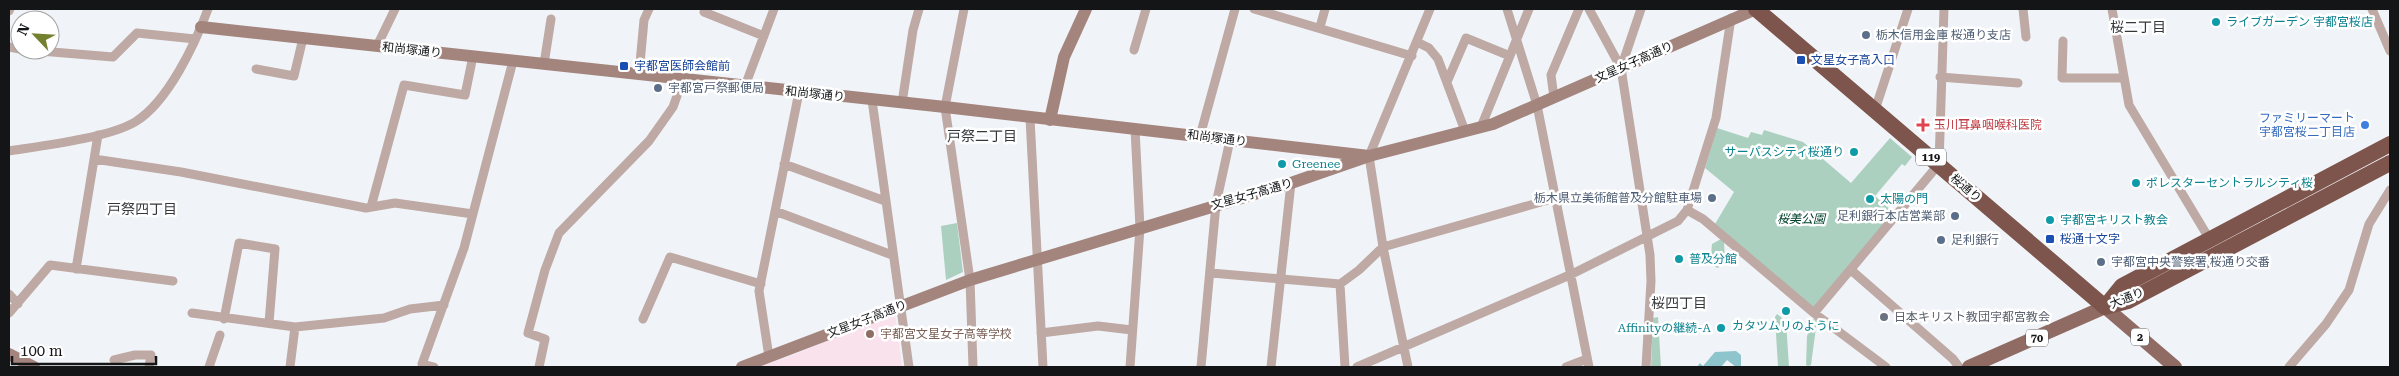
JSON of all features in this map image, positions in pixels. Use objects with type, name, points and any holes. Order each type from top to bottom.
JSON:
[{"type":"highway","name":"桜通り","points":[[1756,9],[2105,307]]},
{"type":"highway","name":"大通り","points":[[2105,307],[2122,286],[2390,144]]},
{"type":"highway","name":"大通り","points":[[2105,307],[2128,300],[2390,163]]},
{"type":"main road","name":"70","points":[[1969,367],[2105,307]]},
{"type":"main road","name":"桜通り","points":[[2105,307],[2174,367]]},
{"type":"street","points":[[9,151],[98,135],[126,127],[142,116],[173,80],[195,40],[208,9]]},
{"type":"street","points":[[377,46],[394,9]]},
{"type":"street","points":[[639,74],[644,20],[649,9]]},
{"type":"street","points":[[744,86],[774,9]]},
{"type":"street","points":[[902,103],[912,30],[919,9]]},
{"type":"street","points":[[964,9],[945,107],[970,280],[972,367]]},
{"type":"street","points":[[1050,120],[1064,57],[1086,9]]},
{"type":"street","points":[[1134,50],[1146,9]]},
{"type":"street","points":[[1200,136],[1235,9]]},
{"type":"street","points":[[1254,9],[1320,27],[1412,56]]},
{"type":"street","points":[[1320,27],[1325,9]]},
{"type":"street","points":[[1408,367],[1383,247],[1369,156],[1430,9]]},
{"type":"street","points":[[1507,9],[1537,105],[1572,274],[1588,363],[1566,367]]},
{"type":"street","points":[[1481,127],[1529,9]]},
{"type":"street","points":[[1554,98],[1551,75],[1579,9]]},
{"type":"street","points":[[1589,9],[1621,68],[1647,237],[1651,280],[1646,367]]},
{"type":"street","points":[[1621,68],[1641,9]]},
{"type":"street","name":"文星女子高通り","points":[[742,367],[970,280],[1216,204],[1291,183],[1369,156],[1481,127],[1554,98],[1731,18],[1756,9]]},
{"type":"street","points":[[1875,110],[1908,9]]},
{"type":"street","points":[[1814,313],[1939,164],[1940,77],[1944,9]]},
{"type":"street","points":[[2023,9],[2026,38]]},
{"type":"street","points":[[2112,9],[2129,105],[2210,240]]},
{"type":"street","points":[[2372,9],[2390,51]]},
{"type":"street","points":[[704,12],[764,36]]},
{"type":"street","points":[[1357,367],[1572,274],[1678,221],[1687,210],[1716,118],[1731,18]]},
{"type":"street","points":[[544,64],[551,19]]},
{"type":"street","name":"和尚塚通り","points":[[201,27],[945,107],[1369,156]]},
{"type":"street","points":[[60,53],[113,57],[137,33],[195,40]]},
{"type":"street","points":[[256,69],[294,76],[303,38]]},
{"type":"street","points":[[1447,82],[1466,38],[1510,56]]},
{"type":"street","points":[[2063,41],[2062,78],[2124,78]]},
{"type":"street","points":[[1417,42],[1434,53],[1465,131]]},
{"type":"street","points":[[371,207],[404,85],[465,94],[473,56]]},
{"type":"street","points":[[434,367],[422,364],[444,305],[473,214],[513,61]]},
{"type":"street","points":[[1940,77],[2018,83]]},
{"type":"street","points":[[539,367],[545,339],[528,333],[545,270],[559,233],[650,142],[673,107],[683,79]]},
{"type":"street","points":[[769,357],[760,291],[799,92]]},
{"type":"street","points":[[872,100],[908,367]]},
{"type":"street","points":[[1030,118],[1042,367]]},
{"type":"street","points":[[1130,367],[1140,228],[1135,129]]},
{"type":"street","points":[[76,269],[98,135]]},
{"type":"street","points":[[1201,367],[1216,204],[1230,140]]},
{"type":"street","points":[[94,159],[182,172],[371,207],[395,203],[473,214]]},
{"type":"street","points":[[784,164],[885,201]]},
{"type":"street","points":[[1271,367],[1291,183]]},
{"type":"street","points":[[2289,367],[2326,324],[2349,290],[2370,224],[2390,190]]},
{"type":"street","points":[[1211,273],[1340,284],[1359,270],[1383,247],[1555,198]]},
{"type":"street","points":[[1687,210],[1703,219],[1814,313],[1886,367]]},
{"type":"street","points":[[775,211],[892,255]]},
{"type":"street","points":[[224,319],[239,243],[275,249],[269,323]]},
{"type":"street","points":[[643,319],[670,257],[761,284]]},
{"type":"street","points":[[9,312],[18,304],[50,265],[173,281]]},
{"type":"street","points":[[1851,270],[1953,359],[1959,367]]},
{"type":"street","points":[[1340,284],[1345,367]]},
{"type":"street","points":[[9,294],[18,304]]},
{"type":"street","points":[[192,313],[224,319],[295,327],[384,318],[410,309],[444,305]]},
{"type":"street","points":[[1041,333],[1098,326],[1132,330]]},
{"type":"street","points":[[290,367],[295,327]]},
{"type":"street","points":[[209,367],[220,335]]},
{"type":"street","points":[[9,354],[34,367]]},
{"type":"street","points":[[114,360],[135,355],[151,355],[149,367]]},
{"type":"shaded area","name":"宇都宮文星女子高等学校","points":[[895,313],[902,367],[758,367],[790,356]]},
{"type":"green space","name":"桜美公園","points":[[1717,128],[1748,138],[1751,132],[1762,135],[1764,130],[1803,142],[1851,183],[1890,138],[1912,157],[1905,166],[1902,164],[1875,196],[1895,214],[1817,306],[1811,306],[1715,224],[1734,192],[1705,168]]},
{"type":"green space","points":[[957,223],[963,272],[946,280],[941,226]]},
{"type":"green space","points":[[1721,239],[1724,242],[1725,260],[1718,268],[1710,265],[1712,244]]},
{"type":"green space","points":[[1777,314],[1786,321],[1789,367],[1778,367],[1775,317]]},
{"type":"green space","points":[[1658,317],[1661,367],[1651,367],[1653,318]]},
{"type":"green space","points":[[1814,318],[1817,320],[1811,365],[1808,366],[1806,365],[1807,336]]},
{"type":"water","points":[[1736,351],[1741,355],[1741,367],[1736,367],[1727,360],[1721,367],[1697,367],[1700,363],[1703,366],[1715,352]]},
{"type":"place","name":"ライブガーデン 宇都宮桜店","points":[[2216,22]]},
{"type":"place","name":"栃木信用金庫 桜通り支店","points":[[1866,35]]},
{"type":"place","name":"文星女子高入口","points":[[1801,60]]},
{"type":"place","name":"宇都宮医師会館前","points":[[624,66]]},
{"type":"place","name":"宇都宮戸祭郵便局","points":[[658,88]]},
{"type":"place","name":"玉川耳鼻咽喉科医院","points":[[1923,125]]},
{"type":"place","name":"ファミリーマート 宇都宮桜二丁目店","points":[[2365,125]]},
{"type":"place","name":"サーパスシティ桜通り","points":[[1854,152]]},
{"type":"place","name":"Greenee","points":[[1282,164]]},
{"type":"place","name":"ポレスターセントラルシティ桜","points":[[2136,183]]},
{"type":"place","name":"栃木県立美術館普及分館駐車場","points":[[1712,198]]},
{"type":"place","name":"太陽の門","points":[[1870,199]]},
{"type":"place","name":"足利銀行本店営業部","points":[[1955,216]]},
{"type":"place","name":"宇都宮キリスト教会","points":[[2050,220]]},
{"type":"place","name":"桜通十文字","points":[[2050,239]]},
{"type":"place","name":"足利銀行","points":[[1941,240]]},
{"type":"place","name":"普及分館","points":[[1679,259]]},
{"type":"place","name":"宇都宮中央警察署 桜通り交番","points":[[2101,262]]},
{"type":"place","name":"カタツムリのように","points":[[1786,311]]},
{"type":"place","name":"日本キリスト教団宇都宮教会","points":[[1884,317]]},
{"type":"place","name":"Affinityの継続-A","points":[[1721,328]]},
{"type":"place","name":"宇都宮文星女子高等学校","points":[[870,334]]},
{"type":"district","name":"桜二丁目","points":[[2138,27]]},
{"type":"district","name":"戸祭二丁目","points":[[982,136]]},
{"type":"district","name":"戸祭四丁目","points":[[142,209]]},
{"type":"district","name":"桜四丁目","points":[[1679,303]]}]
